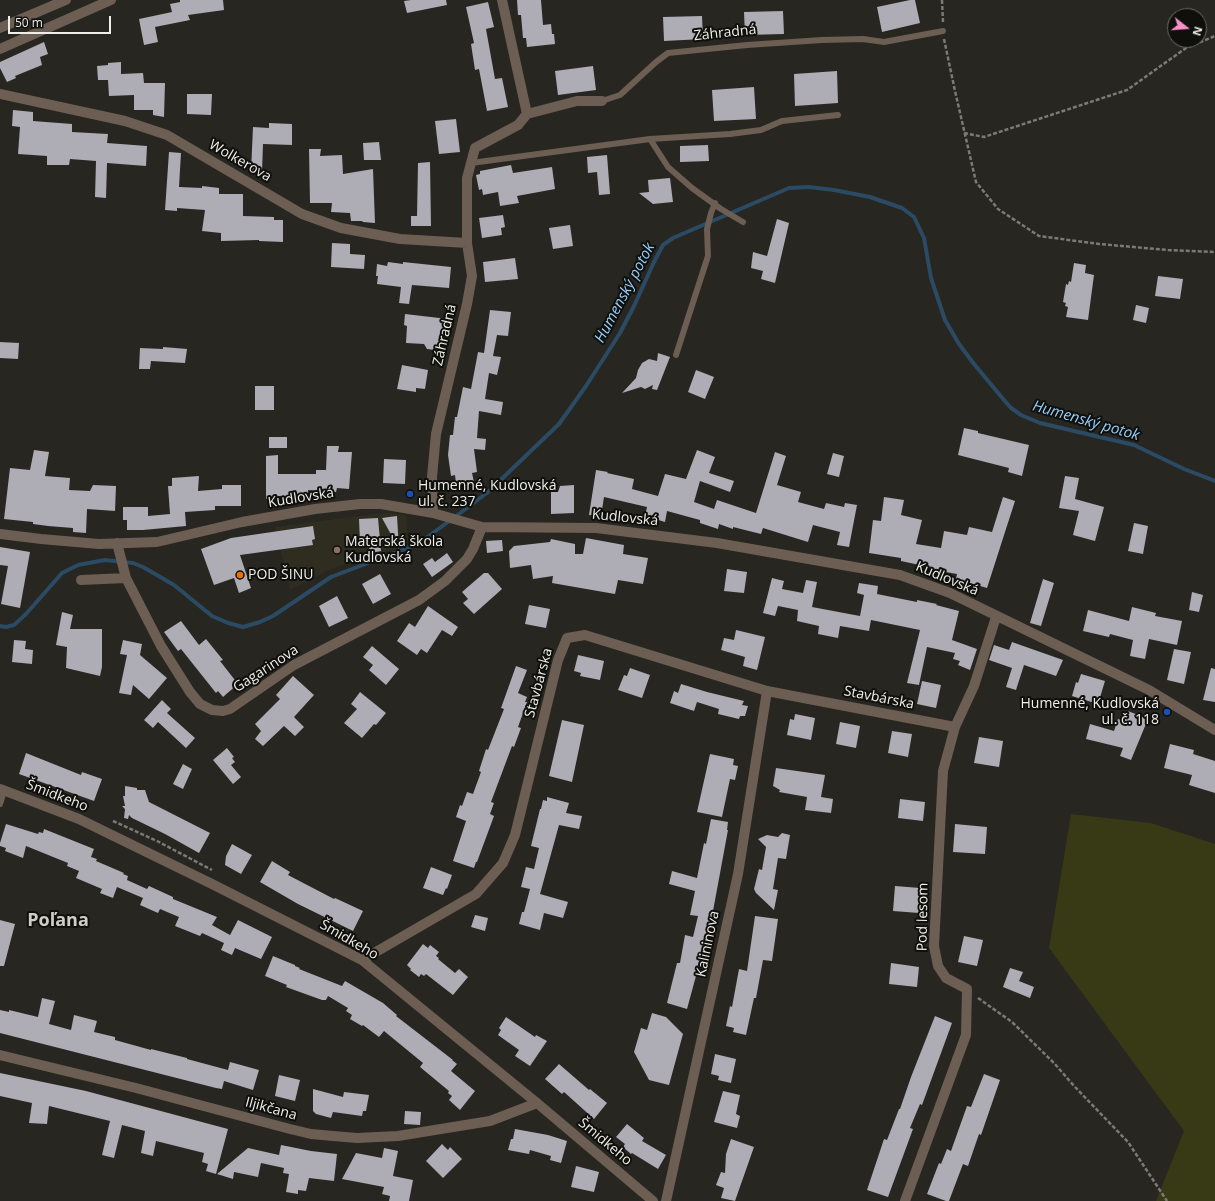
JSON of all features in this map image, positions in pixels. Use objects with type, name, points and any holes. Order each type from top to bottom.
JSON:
[{"type":"street","points":[[0,28],[66,0]]},
{"type":"street","points":[[0,49],[111,0]]},
{"type":"street","points":[[502,0],[527,114]]},
{"type":"street","name":"Wolkerova","points":[[0,94],[125,121],[167,135],[302,214],[341,228],[400,238],[467,243]]},
{"type":"street","name":"Záhradná","points":[[438,514],[432,477],[436,434],[467,304],[472,276],[467,243],[467,178],[475,148],[518,125],[527,114],[577,101],[602,101]]},
{"type":"street","name":"Kudlovská","points":[[0,534],[99,544],[118,548],[157,542],[242,522],[315,509],[360,504],[381,504],[438,514],[482,527],[596,528],[717,543],[900,575],[950,593],[996,617],[1087,659],[1149,690],[1215,730]]},
{"type":"street","name":"Gagarinova","points":[[118,548],[124,575],[161,646],[190,692],[200,704],[212,710],[223,711],[230,709],[294,665],[419,600],[445,581],[463,564],[473,549],[482,527]]},
{"type":"street","points":[[82,580],[124,575]]},
{"type":"street","name":"Pod lesom","points":[[967,989],[946,978],[938,966],[934,946],[943,771],[955,727],[974,686],[996,617]]},
{"type":"street","name":"Stavbárska","points":[[362,960],[476,894],[503,863],[515,835],[558,660],[567,638],[585,635],[767,691],[955,727]]},
{"type":"street","name":"Kalininova","points":[[666,1201],[738,874],[767,691]]},
{"type":"street","name":"Šmidkeho","points":[[2,790],[79,819],[362,960],[537,1103],[653,1201]]},
{"type":"street","points":[[905,1201],[966,1036],[967,989]]},
{"type":"street","name":"Iljikčana","points":[[0,1055],[136,1088],[290,1129],[333,1136],[357,1138],[398,1136],[490,1121],[537,1103]]},
{"type":"lane","name":"Záhradná","points":[[602,101],[620,95],[668,53],[747,45],[822,40],[863,39],[884,42],[943,31]]},
{"type":"lane","points":[[471,163],[650,139],[730,134],[761,130],[782,121],[838,115]]},
{"type":"lane","points":[[650,139],[668,166],[692,188],[721,209],[741,220]]},
{"type":"lane","points":[[676,355],[708,256],[707,229],[710,213],[715,204]]},
{"type":"lane","name":"Šmidkeho","points":[[0,804],[2,790]]},
{"type":"path","points":[[942,0],[943,31],[964,133],[976,182],[998,209],[1039,236],[1099,244],[1168,250],[1215,252]]},
{"type":"path","points":[[964,133],[984,137],[1127,90],[1186,48],[1215,36]]},
{"type":"path","points":[[967,989],[1012,1022],[1054,1062],[1075,1087],[1128,1142],[1167,1201]]},
{"type":"shaded area","name":"Materská škola Kudlovská","points":[[390,513],[406,515],[408,545],[345,564],[325,572],[290,590],[275,527]]},
{"type":"green space","points":[[1071,814],[1151,823],[1215,844],[1215,1201],[1156,1201],[1184,1131],[1049,948]]},
{"type":"building","points":[[180,0],[223,0],[224,10],[188,15],[190,20],[155,27],[158,42],[144,45],[139,19],[172,12],[170,4],[180,2]]},
{"type":"building","points":[[446,0],[447,5],[407,13],[404,1]]},
{"type":"building","points":[[517,0],[541,0],[543,25],[551,24],[555,44],[527,47],[526,38],[523,38],[521,15],[518,15]]},
{"type":"building","points":[[915,0],[920,23],[882,32],[877,7]]},
{"type":"building","points":[[488,2],[494,27],[486,29],[495,79],[502,78],[508,107],[487,111],[479,69],[475,70],[471,44],[474,43],[466,7]]},
{"type":"building","points":[[783,11],[784,34],[745,35],[744,12]]},
{"type":"building","points":[[702,16],[703,39],[664,41],[663,17]]},
{"type":"building","points":[[44,42],[48,54],[40,57],[42,65],[15,76],[16,78],[7,82],[0,68],[0,62]]},
{"type":"building","points":[[121,62],[121,74],[143,73],[144,83],[165,83],[164,117],[153,115],[153,110],[134,110],[134,95],[109,96],[108,80],[98,80],[97,66]]},
{"type":"building","points":[[593,66],[596,90],[558,95],[555,71]]},
{"type":"building","points":[[837,71],[838,103],[795,106],[794,74]]},
{"type":"building","points":[[754,87],[756,119],[714,121],[712,90]]},
{"type":"building","points":[[187,94],[212,94],[211,115],[187,114]]},
{"type":"building","points":[[13,110],[33,112],[33,121],[72,124],[72,132],[108,134],[107,143],[147,146],[146,166],[107,163],[106,198],[95,197],[96,161],[70,159],[69,165],[47,165],[47,156],[18,154],[20,127],[12,126]]},
{"type":"building","points":[[456,119],[460,152],[439,154],[435,121]]},
{"type":"building","points":[[269,123],[292,124],[292,145],[263,144],[262,172],[251,171],[253,127],[269,128]]},
{"type":"building","points":[[379,142],[381,160],[364,160],[363,143]]},
{"type":"building","points":[[708,145],[709,161],[680,162],[680,146]]},
{"type":"building","points":[[309,149],[321,149],[320,156],[342,155],[343,174],[373,169],[375,223],[351,221],[350,213],[331,212],[332,203],[310,203]]},
{"type":"building","points":[[169,152],[181,153],[179,187],[202,188],[202,186],[219,188],[219,194],[243,194],[243,216],[274,217],[274,220],[283,220],[283,242],[259,240],[221,241],[221,233],[202,231],[205,210],[177,208],[177,211],[165,210]]},
{"type":"building","points":[[607,155],[610,194],[599,195],[597,172],[588,173],[587,157]]},
{"type":"building","points":[[430,162],[431,226],[411,226],[411,216],[417,216],[418,163]]},
{"type":"building","points":[[511,165],[513,173],[552,167],[555,189],[517,196],[519,203],[500,206],[498,192],[483,195],[482,189],[479,190],[476,175],[480,174],[480,171]]},
{"type":"building","points":[[670,178],[673,202],[653,204],[639,193],[649,192],[648,180]]},
{"type":"building","points":[[503,215],[505,227],[501,228],[502,235],[482,238],[479,218]]},
{"type":"building","points":[[777,219],[789,223],[775,283],[761,279],[763,271],[751,268],[753,252],[767,256]]},
{"type":"building","points":[[570,225],[573,246],[553,249],[549,228]]},
{"type":"building","points":[[332,243],[350,244],[350,254],[365,255],[364,269],[331,267]]},
{"type":"building","points":[[515,258],[518,279],[485,282],[483,262]]},
{"type":"building","points":[[388,262],[451,267],[449,288],[412,285],[409,304],[399,303],[401,287],[377,284],[377,264],[387,266]]},
{"type":"building","points":[[1074,263],[1086,265],[1085,273],[1094,275],[1088,320],[1066,317],[1068,307],[1065,306],[1066,303],[1063,302],[1066,284],[1068,285],[1069,281],[1071,282]]},
{"type":"building","points":[[1158,276],[1183,279],[1180,299],[1155,296]]},
{"type":"building","points":[[1136,305],[1149,308],[1146,323],[1133,320]]},
{"type":"building","points":[[490,310],[511,312],[508,336],[497,335],[493,356],[501,357],[497,375],[489,373],[485,399],[503,402],[501,415],[479,411],[477,438],[486,439],[485,450],[474,449],[477,472],[472,473],[474,482],[456,484],[455,475],[451,476],[448,455],[450,435],[453,435],[455,417],[457,417],[463,387],[471,389],[478,352],[484,353]]},
{"type":"building","points":[[405,314],[448,319],[447,331],[445,330],[443,351],[427,349],[424,344],[406,343],[407,326],[404,325]]},
{"type":"building","points":[[0,342],[19,343],[18,359],[0,358]]},
{"type":"building","points":[[163,347],[187,349],[185,363],[151,361],[150,369],[139,369],[140,348],[163,349]]},
{"type":"building","points":[[658,353],[670,357],[657,390],[652,389],[653,385],[645,389],[641,387],[622,393],[636,378],[642,363],[649,359],[657,361]]},
{"type":"building","points":[[402,365],[428,370],[425,389],[416,388],[416,392],[397,389]]},
{"type":"building","points":[[696,370],[714,377],[705,399],[688,392]]},
{"type":"building","points":[[255,386],[274,386],[274,410],[255,410]]},
{"type":"building","points":[[964,428],[978,431],[978,433],[1029,445],[1022,476],[1008,472],[1009,468],[958,455]]},
{"type":"building","points":[[269,437],[287,437],[287,448],[269,448]]},
{"type":"building","points":[[327,446],[339,446],[338,452],[352,452],[349,489],[337,488],[336,492],[308,490],[308,496],[279,496],[279,499],[266,499],[266,456],[278,455],[278,474],[316,474],[316,470],[326,470]]},
{"type":"building","points":[[34,450],[49,452],[45,476],[70,478],[69,490],[90,491],[93,485],[116,486],[115,511],[87,509],[86,533],[73,532],[73,528],[48,526],[33,524],[33,522],[4,519],[10,468],[30,470]]},
{"type":"building","points":[[697,450],[715,457],[709,473],[734,481],[730,492],[700,481],[694,502],[714,509],[717,500],[756,513],[775,452],[786,456],[777,485],[801,492],[798,502],[824,509],[826,503],[844,507],[845,503],[857,505],[849,547],[837,545],[840,532],[813,525],[808,542],[763,528],[761,534],[733,527],[733,529],[719,524],[718,529],[700,523],[700,520],[667,511],[665,522],[645,516],[647,507],[604,497],[601,516],[589,515],[596,470],[634,479],[632,489],[658,496],[665,474],[686,479]]},
{"type":"building","points":[[833,453],[844,456],[839,477],[827,474]]},
{"type":"building","points":[[384,459],[406,460],[405,484],[383,483]]},
{"type":"building","points":[[199,476],[198,491],[222,489],[222,485],[241,485],[241,506],[215,506],[215,510],[185,512],[186,526],[127,530],[127,520],[123,520],[123,507],[148,507],[148,516],[170,514],[168,486],[172,486],[172,478]]},
{"type":"building","points":[[1065,476],[1079,478],[1075,499],[1104,507],[1095,541],[1073,535],[1079,511],[1059,508]]},
{"type":"building","points":[[574,485],[574,513],[551,514],[551,492],[558,492],[560,486]]},
{"type":"building","points":[[884,497],[904,500],[901,515],[922,520],[916,544],[941,548],[944,531],[967,535],[969,527],[992,532],[1003,497],[1015,501],[987,588],[956,579],[957,574],[928,569],[929,567],[901,561],[901,558],[869,553],[873,520],[881,521]]},
{"type":"building","points":[[397,516],[399,549],[382,518]]},
{"type":"building","points":[[378,518],[381,551],[370,553],[368,542],[360,542],[359,519]]},
{"type":"building","points":[[1134,523],[1148,526],[1143,554],[1128,551]]},
{"type":"building","points":[[313,526],[315,539],[312,540],[313,545],[240,555],[251,588],[239,593],[234,578],[214,585],[201,549],[231,538]]},
{"type":"building","points":[[586,538],[624,545],[623,554],[648,558],[643,584],[618,580],[615,594],[552,583],[553,576],[533,579],[531,565],[510,568],[509,551],[514,546],[550,542],[551,539],[575,544],[575,554],[583,554]]},
{"type":"building","points":[[502,540],[503,551],[487,553],[486,541]]},
{"type":"building","points":[[0,547],[30,552],[20,608],[1,604],[8,566],[0,565]]},
{"type":"building","points":[[447,553],[453,562],[432,577],[423,564],[432,558],[435,562]]},
{"type":"building","points":[[727,569],[747,572],[744,593],[724,591]]},
{"type":"building","points":[[484,573],[488,573],[502,589],[474,614],[463,603],[468,599],[462,592]]},
{"type":"building","points":[[380,574],[391,594],[373,604],[362,584]]},
{"type":"building","points":[[772,578],[784,581],[782,589],[803,593],[806,580],[817,582],[812,607],[860,616],[864,595],[857,593],[859,583],[878,586],[877,594],[917,602],[917,600],[937,604],[936,605],[959,611],[952,640],[977,649],[970,670],[958,665],[960,661],[953,659],[955,653],[927,647],[919,685],[907,683],[920,630],[871,620],[869,631],[840,626],[838,638],[818,634],[819,626],[797,621],[798,610],[778,606],[775,616],[763,613]]},
{"type":"building","points":[[1043,579],[1054,583],[1041,626],[1030,623]]},
{"type":"building","points":[[1192,592],[1203,595],[1199,612],[1189,610]]},
{"type":"building","points":[[337,596],[348,618],[329,627],[319,606]]},
{"type":"building","points":[[529,605],[550,609],[546,628],[525,624]]},
{"type":"building","points":[[428,606],[458,627],[452,636],[442,630],[427,653],[421,649],[417,655],[397,641],[409,623],[415,627]]},
{"type":"building","points":[[1132,607],[1156,613],[1155,616],[1182,621],[1177,645],[1149,639],[1145,659],[1130,656],[1133,640],[1110,634],[1109,637],[1083,631],[1088,610],[1129,621]]},
{"type":"building","points":[[62,612],[73,615],[70,629],[102,629],[102,667],[100,676],[66,668],[67,647],[56,645]]},
{"type":"building","points":[[181,621],[199,645],[206,639],[223,660],[220,661],[238,684],[223,697],[218,691],[216,693],[181,649],[178,651],[164,632]]},
{"type":"building","points":[[736,630],[765,637],[757,670],[743,666],[745,657],[721,650],[724,638],[734,640]]},
{"type":"building","points":[[14,640],[26,641],[25,649],[33,650],[32,664],[12,662]]},
{"type":"building","points":[[123,640],[142,644],[140,655],[167,678],[149,699],[133,685],[131,695],[119,693],[127,655],[120,654]]},
{"type":"building","points":[[1012,642],[1063,660],[1056,676],[1024,665],[1016,690],[1006,687],[1012,668],[989,660],[994,645],[1009,650]]},
{"type":"building","points":[[372,646],[399,669],[386,685],[369,670],[373,665],[363,657]]},
{"type":"building","points":[[1174,649],[1191,652],[1184,684],[1167,680]]},
{"type":"building","points":[[578,655],[604,661],[600,680],[580,676],[581,673],[574,671]]},
{"type":"building","points":[[516,666],[527,670],[518,693],[527,697],[525,702],[527,702],[518,727],[521,728],[514,747],[512,746],[491,802],[494,803],[490,814],[494,816],[474,868],[453,861],[466,821],[456,817],[467,792],[473,794],[481,772],[479,771],[486,749],[488,750],[504,709],[501,708]]},
{"type":"building","points":[[630,668],[650,675],[642,698],[618,690],[624,675],[627,676]]},
{"type":"building","points":[[1211,668],[1215,669],[1215,702],[1203,700]]},
{"type":"building","points":[[1081,674],[1105,681],[1098,704],[1072,696],[1076,682],[1078,683]]},
{"type":"building","points":[[293,676],[314,695],[294,717],[304,727],[295,736],[284,726],[263,746],[255,739],[261,731],[255,724],[280,699],[276,695]]},
{"type":"building","points":[[922,681],[941,685],[936,708],[917,704]]},
{"type":"building","points":[[681,684],[744,701],[742,705],[748,706],[745,716],[740,716],[739,719],[718,714],[719,709],[697,702],[694,711],[670,703],[674,691],[678,693]]},
{"type":"building","points":[[360,692],[386,713],[362,738],[344,723],[357,709],[351,704]]},
{"type":"building","points":[[162,700],[171,709],[167,713],[195,738],[186,748],[158,722],[153,728],[144,720]]},
{"type":"building","points":[[1128,711],[1148,719],[1131,760],[1120,756],[1123,748],[1086,739],[1090,724],[1114,731],[1118,719],[1124,721]]},
{"type":"building","points":[[795,714],[815,718],[811,740],[787,735],[790,719],[794,720]]},
{"type":"building","points":[[562,720],[584,725],[572,782],[549,776]]},
{"type":"building","points":[[840,722],[860,726],[856,748],[836,744]]},
{"type":"building","points":[[892,731],[912,734],[908,757],[888,753]]},
{"type":"building","points":[[979,737],[1003,741],[999,767],[974,763]]},
{"type":"building","points":[[1170,744],[1194,750],[1193,754],[1215,761],[1215,793],[1189,785],[1192,775],[1164,768]]},
{"type":"building","points":[[227,748],[234,757],[232,758],[235,762],[231,765],[241,777],[233,784],[213,760]]},
{"type":"building","points":[[26,753],[81,775],[82,772],[102,779],[94,801],[19,774]]},
{"type":"building","points":[[710,754],[734,759],[733,765],[738,766],[735,780],[730,779],[722,817],[697,812]]},
{"type":"building","points":[[183,764],[192,769],[183,789],[173,784]]},
{"type":"building","points":[[776,768],[825,775],[821,797],[833,799],[831,813],[805,810],[807,797],[779,792],[780,790],[773,786]]},
{"type":"building","points":[[125,786],[137,788],[137,790],[145,790],[149,802],[210,833],[199,853],[132,818],[129,815],[128,819],[124,818],[125,809],[122,806],[125,806],[123,796],[125,796]]},
{"type":"building","points":[[547,797],[569,803],[566,813],[582,816],[579,829],[559,825],[540,894],[568,902],[563,918],[544,913],[540,930],[519,924],[530,889],[521,887],[526,867],[534,869],[539,848],[531,846],[540,809],[543,800],[547,801]]},
{"type":"building","points":[[900,799],[925,802],[923,821],[898,818]]},
{"type":"building","points":[[711,819],[728,822],[728,830],[703,965],[699,965],[687,1009],[667,1003],[677,963],[680,963],[685,935],[693,937],[698,916],[690,915],[695,891],[669,884],[672,871],[697,878],[704,843],[706,844]]},
{"type":"building","points":[[6,824],[38,834],[39,832],[43,833],[44,829],[94,849],[91,857],[97,859],[96,861],[124,873],[123,874],[128,876],[127,880],[147,889],[149,886],[173,897],[173,899],[217,917],[212,925],[230,935],[238,920],[272,937],[261,959],[235,948],[232,955],[221,950],[224,943],[202,933],[200,936],[175,926],[179,917],[160,909],[158,913],[140,905],[143,898],[117,887],[113,898],[100,893],[102,889],[76,878],[79,871],[67,866],[68,863],[26,846],[23,858],[5,851],[6,848],[0,846],[0,843]]},
{"type":"building","points":[[955,824],[987,827],[985,854],[953,852]]},
{"type":"building","points":[[782,833],[790,835],[786,859],[778,858],[773,889],[778,890],[774,910],[756,893],[754,889],[759,869],[762,870],[766,847],[758,839],[767,835],[778,837]]},
{"type":"building","points":[[232,844],[252,855],[241,874],[225,865],[226,856]]},
{"type":"building","points":[[272,861],[290,872],[288,875],[334,899],[335,898],[363,911],[353,931],[298,904],[260,882]]},
{"type":"building","points":[[431,867],[452,875],[443,895],[423,888]]},
{"type":"building","points":[[895,886],[920,888],[919,913],[893,911]]},
{"type":"building","points":[[475,915],[488,918],[485,931],[471,927]]},
{"type":"building","points":[[755,916],[778,919],[772,961],[763,960],[756,998],[754,998],[746,1035],[733,1032],[734,1028],[726,1026],[730,1006],[732,1007],[739,969],[747,971]]},
{"type":"building","points":[[0,920],[15,924],[4,966],[0,966]]},
{"type":"building","points":[[964,936],[983,940],[977,966],[958,962]]},
{"type":"building","points":[[423,944],[428,948],[430,945],[439,952],[436,956],[439,958],[438,959],[455,973],[459,969],[468,977],[453,995],[426,974],[424,976],[421,974],[419,977],[410,970],[411,969],[407,965]]},
{"type":"building","points":[[273,956],[295,965],[300,968],[299,969],[342,986],[345,981],[383,1003],[397,1015],[396,1016],[453,1060],[457,1064],[451,1071],[475,1091],[460,1110],[449,1100],[452,1096],[448,1093],[449,1091],[420,1067],[423,1063],[384,1031],[379,1037],[363,1025],[362,1026],[350,1019],[352,1015],[346,1011],[348,1008],[328,996],[326,1000],[322,1000],[286,987],[287,985],[265,976]]},
{"type":"building","points":[[891,963],[919,967],[917,987],[889,984]]},
{"type":"building","points":[[1010,968],[1023,972],[1019,981],[1034,987],[1030,998],[1003,987]]},
{"type":"building","points":[[42,998],[55,1001],[49,1024],[71,1030],[74,1015],[97,1021],[94,1032],[115,1037],[115,1040],[228,1070],[230,1062],[259,1070],[253,1090],[224,1081],[222,1089],[216,1088],[0,1033],[0,1010],[9,1012],[9,1010],[38,1017]]},
{"type":"building","points":[[652,1013],[666,1017],[683,1034],[669,1085],[649,1080],[634,1052],[641,1028],[647,1030]]},
{"type":"building","points":[[935,1016],[952,1023],[922,1105],[920,1104],[910,1128],[913,1129],[888,1197],[867,1190],[884,1139],[887,1140],[900,1109]]},
{"type":"building","points":[[506,1017],[535,1037],[536,1035],[547,1041],[530,1066],[515,1056],[519,1050],[498,1035],[501,1030],[499,1028]]},
{"type":"building","points":[[715,1054],[736,1059],[731,1083],[718,1080],[719,1076],[711,1074]]},
{"type":"building","points":[[559,1064],[589,1090],[590,1089],[607,1103],[594,1119],[564,1092],[562,1094],[545,1079]]},
{"type":"building","points":[[0,1073],[86,1091],[228,1129],[216,1174],[206,1171],[208,1164],[202,1162],[204,1153],[156,1141],[153,1156],[141,1153],[145,1131],[122,1125],[114,1158],[102,1155],[110,1121],[49,1106],[47,1124],[29,1123],[32,1103],[0,1096]]},
{"type":"building","points":[[984,1074],[1000,1080],[981,1135],[979,1134],[968,1166],[963,1164],[949,1201],[927,1194],[939,1163],[941,1164],[947,1149],[951,1151],[967,1106],[971,1107]]},
{"type":"building","points":[[279,1075],[300,1080],[295,1101],[275,1096]]},
{"type":"building","points":[[313,1089],[343,1097],[344,1092],[369,1095],[366,1111],[363,1111],[362,1116],[333,1112],[331,1118],[316,1114],[313,1111]]},
{"type":"building","points":[[723,1091],[740,1095],[736,1114],[740,1116],[737,1128],[714,1122]]},
{"type":"building","points":[[405,1111],[421,1112],[420,1125],[404,1124]]},
{"type":"building","points":[[627,1124],[644,1138],[642,1141],[666,1155],[658,1169],[632,1153],[631,1154],[623,1147],[625,1144],[616,1137]]},
{"type":"building","points":[[515,1129],[548,1135],[567,1141],[561,1163],[550,1160],[551,1156],[530,1150],[529,1154],[508,1150],[511,1139],[513,1139]]},
{"type":"building","points":[[731,1139],[754,1147],[735,1201],[721,1198],[724,1188],[716,1185],[721,1172],[725,1173],[726,1154]]},
{"type":"building","points":[[442,1144],[448,1150],[450,1147],[462,1159],[443,1178],[426,1161]]},
{"type":"building","points":[[281,1145],[337,1154],[334,1181],[309,1178],[306,1191],[298,1190],[298,1194],[286,1192],[289,1174],[283,1173],[284,1168],[261,1163],[258,1177],[234,1172],[233,1179],[217,1174],[248,1148],[279,1155]]},
{"type":"building","points":[[384,1148],[398,1151],[393,1176],[413,1180],[409,1201],[389,1201],[390,1196],[382,1194],[384,1187],[342,1179],[356,1153],[382,1158]]},
{"type":"building","points":[[576,1166],[599,1172],[594,1192],[571,1187]]},
{"type":"waterway","name":"Humenský potok","points":[[0,626],[6,627],[14,625],[26,614],[62,573],[78,565],[105,560],[133,563],[143,567],[174,585],[212,616],[228,623],[243,627],[273,616],[331,577],[422,541],[488,492],[559,424],[586,386],[620,333],[663,245],[673,238],[789,188],[809,187],[870,197],[902,208],[914,217],[924,238],[931,278],[945,320],[959,344],[974,364],[1011,408],[1021,415],[1040,423],[1134,445],[1184,469],[1215,481]]},
{"type":"place","name":"Humenné, Kudlovská ul. č. 237","points":[[410,494]]},
{"type":"place","name":"Materská škola Kudlovská","points":[[337,550]]},
{"type":"place","name":"POD ŠINU","points":[[240,575]]},
{"type":"place","name":"Humenné, Kudlovská ul. č. 118","points":[[1167,712]]},
{"type":"district","name":"Poľana","points":[[58,921]]}]
